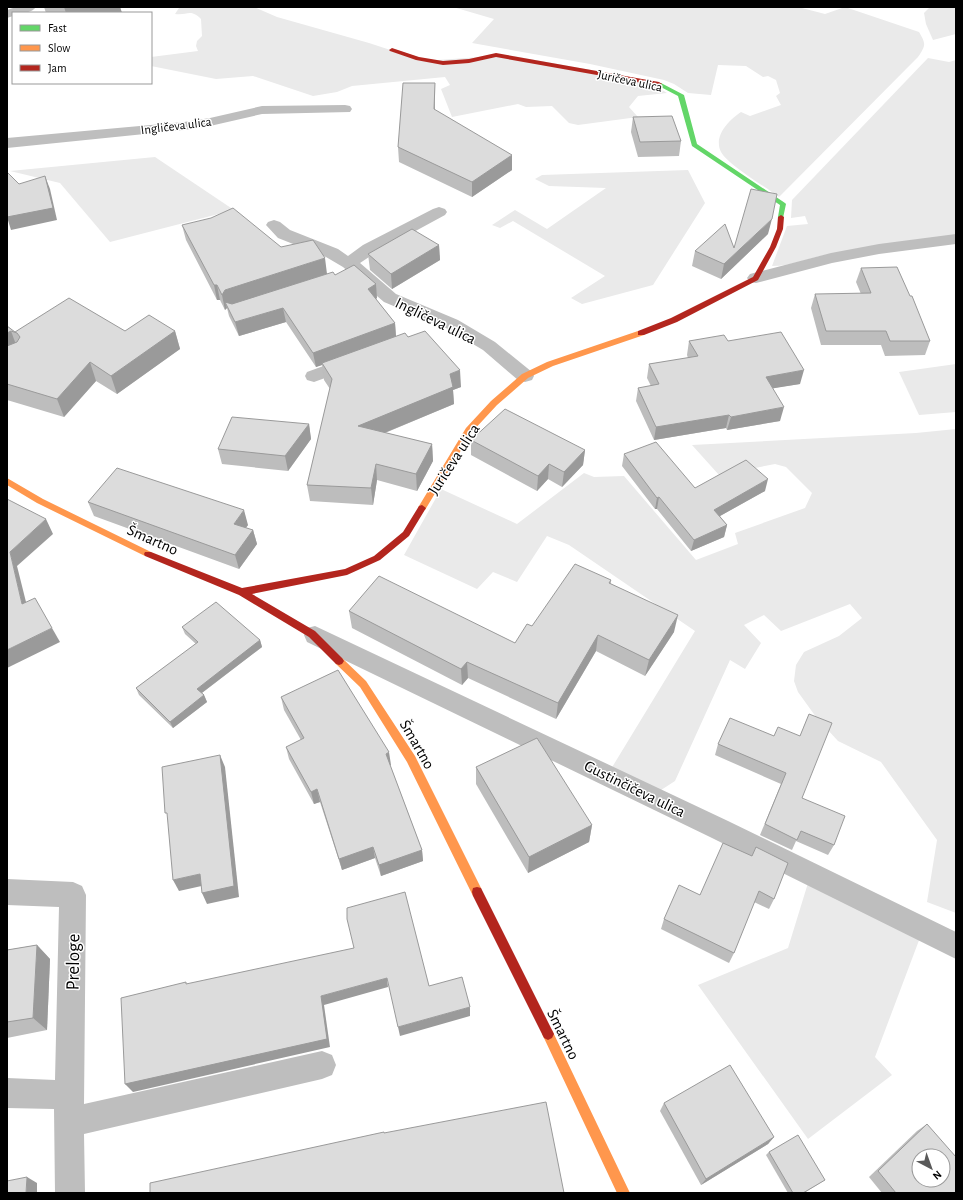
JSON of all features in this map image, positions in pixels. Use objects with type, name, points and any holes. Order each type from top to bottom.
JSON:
[{"type":"street","points":[[13,12],[29,7]]},
{"type":"street","name":"Juričeva ulica","points":[[392,50],[406,57],[427,62],[447,63],[496,55],[662,84],[681,95],[694,145],[783,204],[778,235],[756,278]]},
{"type":"street","name":"Ingličeva ulica","points":[[7,143],[184,126],[210,122],[262,110],[345,109]]},
{"type":"street","points":[[350,270],[370,249],[439,212]]},
{"type":"street","name":"Ingličeva ulica","points":[[274,225],[284,234],[332,253],[350,270],[390,298],[452,324],[489,346],[525,376]]},
{"type":"street","name":"Juričeva ulica","points":[[242,592],[347,572],[377,558],[406,534],[469,430],[494,403],[525,376],[550,364],[621,341],[674,320],[756,278],[831,258],[886,248],[956,239]]},
{"type":"street","points":[[430,332],[452,324]]},
{"type":"street","points":[[314,376],[365,357]]},
{"type":"street","name":"Šmartno","points":[[7,481],[40,501],[140,551],[242,592],[312,634],[363,684],[411,759],[624,1193]]},
{"type":"street","name":"Gustinčičeva ulica","points":[[312,634],[712,825],[956,946]]},
{"type":"street","name":"Preloge","points":[[7,892],[73,895],[70,1193]]},
{"type":"street","points":[[7,1093],[70,1108],[322,1065]]},
{"type":"shaded area","points":[[254,7],[277,17],[369,43],[424,61],[508,55],[646,80],[667,93],[638,96],[629,107],[638,117],[578,125],[569,123],[552,106],[526,107],[518,104],[452,117],[441,89],[450,85],[445,77],[352,86],[337,92],[313,96],[253,76],[216,79],[152,66],[152,57],[198,51],[196,46],[197,41],[202,36],[201,19],[191,13],[175,14],[179,8]]},
{"type":"shaded area","points":[[453,7],[798,7],[825,14],[845,7],[919,32],[924,42],[924,47],[918,57],[779,197],[731,163],[721,152],[719,146],[721,134],[727,124],[741,112],[750,116],[781,105],[776,96],[780,93],[776,80],[768,76],[763,77],[746,66],[718,65],[711,95],[688,93],[674,84],[664,80],[590,64],[472,43],[494,19]]},
{"type":"shaded area","points":[[930,7],[956,7],[956,34],[933,40],[926,24],[924,13]]},
{"type":"shaded area","points":[[928,58],[949,62],[956,60],[956,235],[829,254],[779,266],[772,266],[787,226],[808,224],[805,216],[791,218],[792,200]]},
{"type":"shaded area","points":[[155,157],[234,210],[110,242],[60,183],[10,171]]},
{"type":"shaded area","points":[[688,170],[705,203],[653,285],[582,304],[571,298],[605,276],[513,221],[500,228],[492,225],[515,210],[547,229],[606,188],[549,186],[535,179],[542,175]]},
{"type":"shaded area","points":[[956,364],[956,412],[919,415],[899,372]]},
{"type":"shaded area","points":[[956,429],[956,913],[927,902],[937,840],[881,762],[838,741],[816,717],[798,692],[794,681],[796,665],[804,652],[839,636],[862,618],[850,604],[781,631],[764,615],[744,625],[761,643],[745,669],[730,660],[675,781],[658,792],[611,769],[695,631],[569,545],[547,536],[517,582],[493,572],[477,589],[404,555],[441,489],[517,524],[584,473],[594,477],[624,476],[696,560],[738,544],[735,533],[805,508],[812,493],[786,467],[775,464],[719,475],[692,445],[916,433]]},
{"type":"shaded area","points":[[808,883],[921,935],[875,1057],[892,1075],[808,1139],[698,985],[788,948]]},
{"type":"building","points":[[403,83],[435,83],[434,109],[512,155],[472,182],[398,147]]},
{"type":"building","points":[[672,116],[681,141],[640,142],[633,117]]},
{"type":"building","points":[[7,172],[19,184],[45,176],[53,208],[7,217]]},
{"type":"building","points":[[751,189],[777,194],[772,219],[724,264],[695,251],[725,224],[734,248]]},
{"type":"building","points":[[233,208],[281,247],[313,240],[325,258],[225,290],[222,295],[217,285],[214,285],[182,225],[211,218]]},
{"type":"building","points":[[412,229],[439,245],[391,274],[368,254]]},
{"type":"building","points":[[354,265],[376,284],[368,289],[395,323],[313,353],[283,308],[235,322],[225,302],[232,304],[333,272],[335,275]]},
{"type":"building","points":[[897,267],[910,296],[912,296],[930,341],[890,341],[886,331],[826,331],[815,294],[871,293],[861,268]]},
{"type":"building","points":[[69,298],[125,331],[149,315],[175,331],[111,376],[90,362],[57,399],[7,384],[7,346],[17,342],[20,337],[17,333],[11,331],[7,333],[7,326],[15,332]]},
{"type":"building","points":[[425,331],[460,370],[450,374],[453,387],[358,426],[432,444],[416,474],[376,464],[371,488],[307,485],[332,379],[322,363],[405,333],[408,337]]},
{"type":"building","points":[[781,332],[804,370],[766,377],[784,407],[731,417],[729,415],[656,427],[638,388],[659,384],[649,364],[698,356],[689,341],[724,335],[728,341]]},
{"type":"building","points":[[505,409],[585,450],[564,472],[549,464],[538,476],[471,440]]},
{"type":"building","points":[[232,417],[309,424],[285,456],[218,449]]},
{"type":"building","points":[[656,442],[695,488],[746,460],[768,479],[714,510],[727,525],[694,540],[659,497],[657,498],[624,454]]},
{"type":"building","points":[[117,468],[244,510],[234,524],[253,530],[235,555],[88,502]]},
{"type":"building","points":[[7,499],[46,519],[10,552],[22,604],[35,598],[52,628],[7,650]]},
{"type":"building","points":[[575,564],[611,580],[609,583],[678,615],[649,660],[598,635],[558,703],[467,662],[461,669],[349,611],[379,576],[515,643],[527,624],[532,626]]},
{"type":"building","points":[[216,602],[260,640],[197,689],[204,695],[170,722],[136,688],[198,642],[182,627]]},
{"type":"building","points":[[338,670],[389,752],[386,754],[422,850],[379,865],[373,847],[339,859],[317,789],[311,792],[286,747],[304,738],[281,697]]},
{"type":"building","points":[[809,714],[832,723],[802,798],[845,816],[834,845],[801,831],[797,840],[765,824],[786,773],[718,744],[730,718],[774,736],[778,727],[800,736]]},
{"type":"building","points":[[537,738],[592,825],[529,857],[476,767]]},
{"type":"building","points":[[220,755],[234,886],[202,893],[200,874],[173,880],[167,813],[165,813],[162,767]]},
{"type":"building","points":[[723,843],[752,856],[756,847],[788,863],[774,899],[759,891],[734,953],[664,919],[679,885],[700,895]]},
{"type":"building","points":[[405,892],[429,986],[462,977],[470,1007],[398,1027],[387,978],[321,996],[327,1039],[125,1084],[121,998],[186,982],[186,984],[354,948],[347,919],[347,908]]},
{"type":"building","points":[[37,945],[33,1018],[7,1022],[7,950]]},
{"type":"building","points":[[730,1065],[774,1137],[706,1179],[664,1103]]},
{"type":"building","points":[[546,1102],[564,1193],[150,1193],[150,1183],[384,1132]]},
{"type":"building","points":[[927,1124],[948,1148],[911,1148],[911,1188],[951,1188],[951,1151],[956,1157],[956,1193],[896,1193],[878,1171]]},
{"type":"building","points":[[798,1135],[825,1180],[803,1193],[793,1193],[769,1152]]},
{"type":"building","points":[[27,1177],[26,1193],[7,1193],[7,1181]]},
{"type":"traffic: fast","points":[[659,84],[681,95],[694,145],[783,204],[781,217]]},
{"type":"traffic: slow","points":[[422,508],[469,430],[494,403],[525,376],[550,364],[641,333]]},
{"type":"traffic: slow","points":[[7,481],[40,501],[148,554]]},
{"type":"traffic: slow","points":[[339,661],[363,684],[411,759],[477,892]]},
{"type":"traffic: slow","points":[[548,1034],[624,1193]]},
{"type":"traffic: jam","points":[[392,50],[418,59],[443,63],[469,61],[496,55],[659,84]]},
{"type":"traffic: jam","points":[[641,333],[674,320],[756,278],[773,247],[780,229],[781,217]]},
{"type":"traffic: jam","points":[[242,592],[347,572],[377,558],[406,534],[422,508]]},
{"type":"traffic: jam","points":[[148,554],[242,592],[312,634],[339,661]]},
{"type":"traffic: jam","points":[[477,892],[548,1034]]}]
